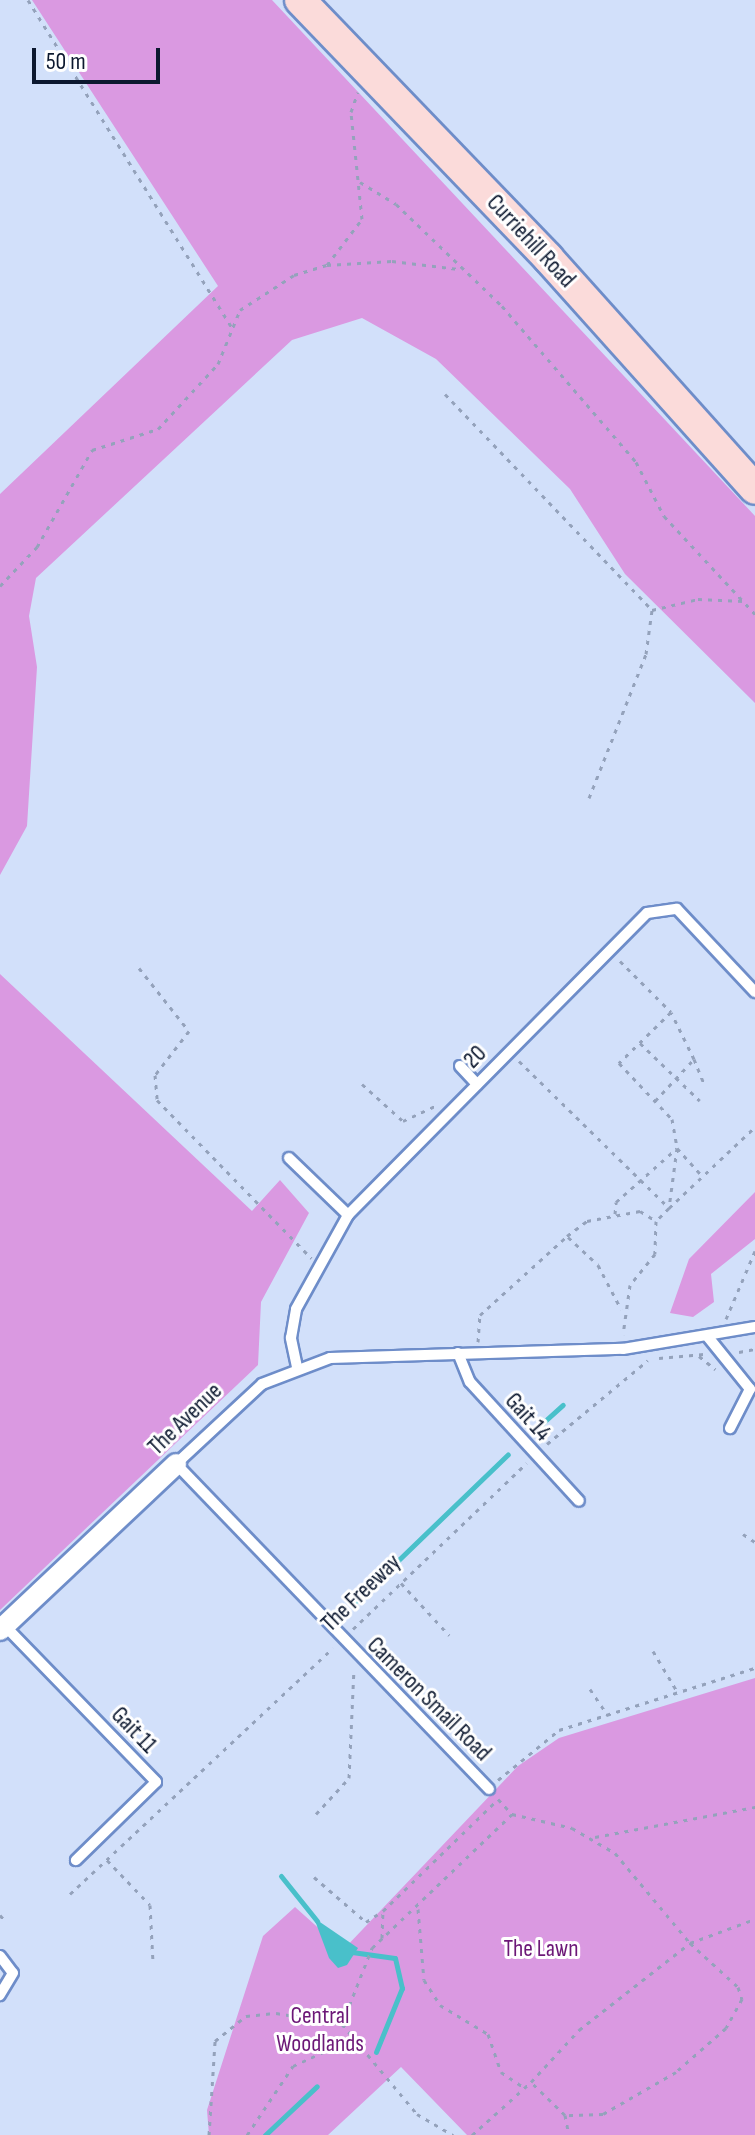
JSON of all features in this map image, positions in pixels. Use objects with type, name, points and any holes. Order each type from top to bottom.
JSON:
[{"type":"street","name":"Curriehill Road","points":[[300,0],[548,258],[755,489]]},
{"type":"street","name":"The Avenue","points":[[2,1628],[176,1464]]},
{"type":"lane","name":"20","points":[[297,1367],[291,1338],[296,1309],[348,1215],[647,913],[677,909],[755,992]]},
{"type":"lane","points":[[460,1066],[477,1084]]},
{"type":"lane","points":[[289,1158],[348,1215]]},
{"type":"lane","points":[[458,1353],[623,1349],[755,1327]]},
{"type":"lane","points":[[714,1335],[750,1389],[730,1428]]},
{"type":"lane","name":"The Avenue","points":[[176,1464],[240,1401],[297,1367],[362,1355],[458,1353]]},
{"type":"lane","name":"Gait 14","points":[[458,1353],[470,1382],[579,1501]]},
{"type":"lane","name":"Cameron Smail Road","points":[[176,1464],[342,1640],[489,1789]]},
{"type":"lane","name":"Gait 11","points":[[2,1628],[156,1782],[76,1860]]},
{"type":"lane","points":[[0,1956],[13,1973],[0,1995]]},
{"type":"path","points":[[28,0],[233,329]]},
{"type":"path","points":[[327,265],[362,219],[351,112],[367,70]]},
{"type":"path","points":[[360,182],[396,204],[459,269],[502,306],[636,462],[664,516],[755,614]]},
{"type":"path","points":[[0,586],[37,547],[92,450],[158,429],[218,364],[240,310],[294,275],[327,265],[392,261],[459,269]]},
{"type":"path","points":[[445,394],[652,610]]},
{"type":"path","points":[[652,610],[698,599],[743,601]]},
{"type":"path","points":[[589,798],[646,654],[652,610]]},
{"type":"path","points":[[609,950],[671,1012],[704,1084]]},
{"type":"path","points":[[139,968],[189,1031],[155,1075],[157,1100],[320,1266]]},
{"type":"path","points":[[669,1208],[677,1148],[672,1119],[619,1063],[671,1012]]},
{"type":"path","points":[[640,1043],[700,1101]]},
{"type":"path","points":[[509,1051],[669,1208]]},
{"type":"path","points":[[655,1101],[694,1059]]},
{"type":"path","points":[[362,1084],[403,1121],[456,1093],[462,1100]]},
{"type":"path","points":[[621,1309],[655,1254],[656,1221],[755,1127]]},
{"type":"path","points":[[615,1214],[616,1202],[677,1148]]},
{"type":"path","points":[[677,1148],[702,1176]]},
{"type":"path","points":[[470,1344],[478,1344],[480,1315],[567,1236],[615,1214],[640,1211],[656,1221]]},
{"type":"path","points":[[567,1236],[598,1265],[621,1309],[623,1349]]},
{"type":"path","points":[[714,1335],[755,1251]]},
{"type":"path","name":"The Freeway","points":[[70,1894],[626,1371],[649,1359],[697,1355],[723,1378]]},
{"type":"path","points":[[743,1534],[755,1542]]},
{"type":"path","points":[[401,1583],[449,1635]]},
{"type":"path","points":[[653,1651],[678,1693]]},
{"type":"path","points":[[316,1814],[349,1778],[355,1653]]},
{"type":"path","points":[[565,2115],[603,2114],[636,2098],[736,2015],[738,1987],[690,1943],[625,1862],[595,1837],[512,1814],[489,1789],[559,1730],[755,1668]]},
{"type":"path","points":[[590,1689],[608,1716]]},
{"type":"path","points":[[314,1877],[366,1922],[383,1911],[498,1799]]},
{"type":"path","points":[[595,1837],[755,1807]]},
{"type":"path","points":[[342,2024],[363,1962],[372,1948],[512,1814]]},
{"type":"path","points":[[106,1860],[150,1905],[153,1963]]},
{"type":"path","points":[[417,1908],[424,1980],[440,2005],[488,2034],[501,2072],[525,2088]]},
{"type":"path","points":[[382,1938],[383,1911]]},
{"type":"path","points":[[0,1915],[6,1922]]},
{"type":"path","points":[[472,2135],[525,2088],[617,1994],[690,1943],[755,1919]]},
{"type":"path","points":[[209,2135],[215,2041],[246,2016],[276,2013],[342,2024],[417,2114],[453,2135]]},
{"type":"path","points":[[247,2135],[293,2066],[354,2038]]},
{"type":"path","points":[[531,2082],[565,2115],[569,2135]]},
{"type":"green space","points":[[32,0],[272,0],[755,516],[755,703],[625,574],[570,489],[436,359],[362,318],[292,340],[36,578],[29,616],[37,667],[27,826],[0,875],[0,494],[218,286]]},
{"type":"green space","points":[[0,974],[252,1211],[280,1180],[309,1213],[261,1302],[258,1365],[0,1610]]},
{"type":"green space","points":[[755,1192],[755,1239],[711,1274],[714,1302],[693,1317],[670,1313],[689,1259]]},
{"type":"green space","points":[[755,1678],[755,2135],[467,2135],[401,2067],[328,2135],[209,2135],[207,2110],[263,1936],[295,1907],[343,1950],[518,1766],[559,1738]]},
{"type":"shaded area","points":[[314,1918],[358,1948],[347,1965],[338,1968],[329,1958]]},
{"type":"waterway","points":[[536,1429],[563,1405]]},
{"type":"waterway","points":[[356,1601],[508,1454]]},
{"type":"waterway","points":[[281,1876],[317,1921]]},
{"type":"waterway","points":[[352,1952],[395,1958],[402,1988],[376,2052]]},
{"type":"waterway","points":[[265,2135],[317,2086]]},
{"type":"park label","name":"The Lawn","points":[[541,1949]]},
{"type":"park label","name":"Central Woodlands","points":[[320,2030]]}]
